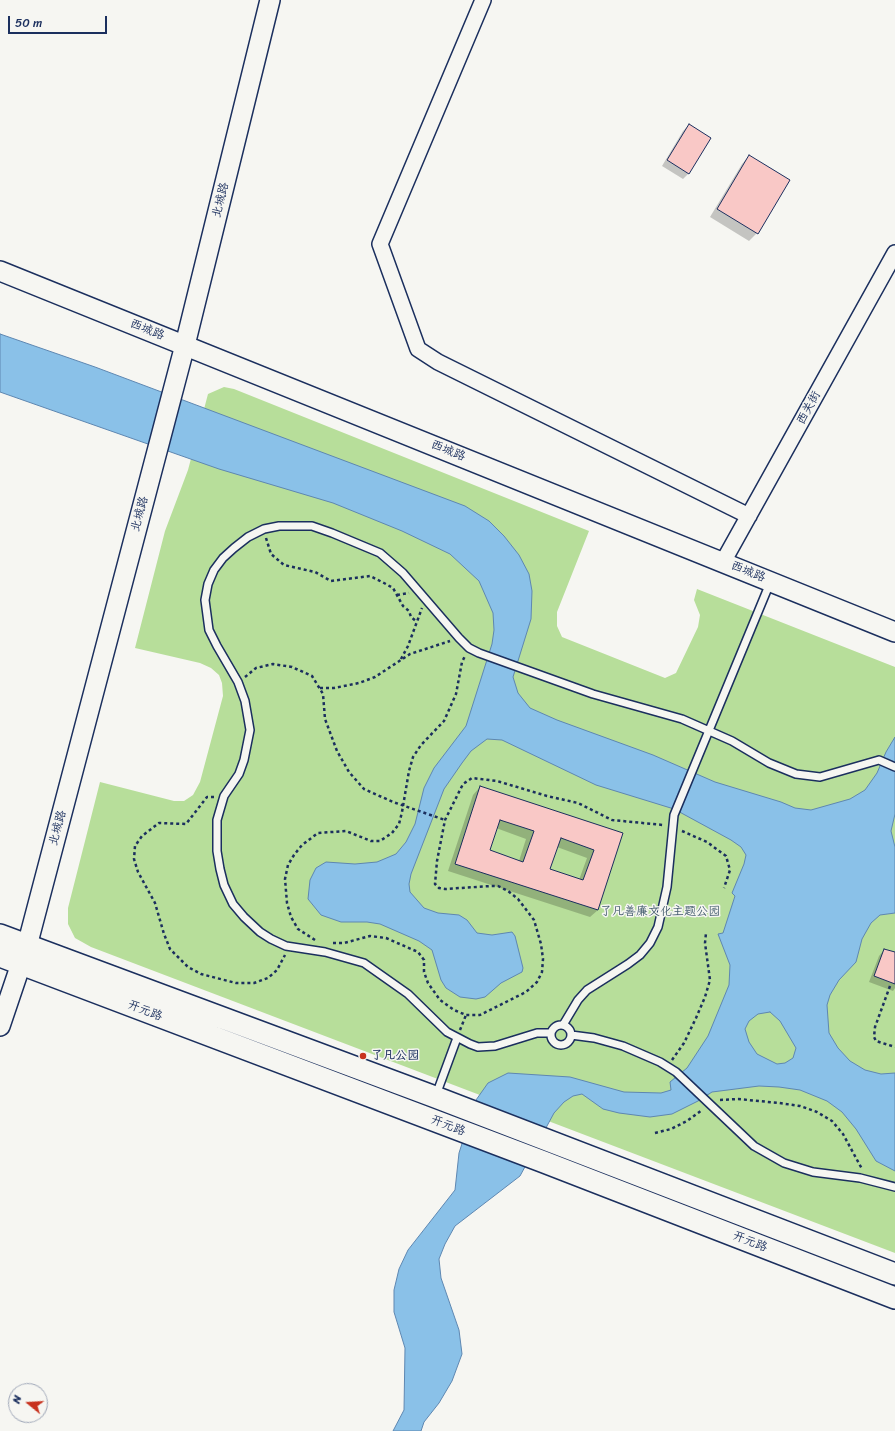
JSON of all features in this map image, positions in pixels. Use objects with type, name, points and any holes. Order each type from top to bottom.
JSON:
[{"type":"main road","name":"开元路","points":[[0,935],[24,955],[454,1129],[544,1162],[895,1298]]},
{"type":"main road","name":"开元路","points":[[0,956],[24,955],[435,1097],[895,1274]]},
{"type":"street","name":"北城路","points":[[0,1026],[24,955],[185,345],[270,0]]},
{"type":"street","points":[[483,0],[380,244],[418,349],[438,362],[749,516]]},
{"type":"street","name":"西关街","points":[[723,562],[895,253]]},
{"type":"street","name":"西城路","points":[[0,271],[895,632]]},
{"type":"lane","points":[[551,1033],[537,1034],[487,1046],[474,1045],[457,1038],[440,1026],[432,1016],[408,994],[364,963],[325,952],[286,946],[260,932],[233,904],[224,885],[217,851],[216,820],[224,796],[239,774],[244,760],[250,730],[245,701],[238,682],[209,630],[205,600],[208,584],[224,558],[248,538],[264,530],[296,525],[312,526],[362,544],[380,553],[403,573],[469,648],[598,696],[667,714],[708,730],[744,747],[769,763],[789,771],[809,776],[831,774],[879,760],[895,766]]},
{"type":"lane","points":[[563,1025],[578,1000],[587,990],[628,964],[650,943],[658,927],[664,901],[674,815],[708,730],[771,582]]},
{"type":"lane","points":[[563,1025],[569,1028],[571,1035],[567,1043],[561,1045],[552,1041],[551,1033],[556,1026],[563,1025]]},
{"type":"lane","points":[[571,1035],[594,1038],[628,1047],[648,1055],[668,1067],[676,1072],[754,1146],[784,1163],[813,1172],[868,1180],[895,1187]]},
{"type":"lane","points":[[435,1097],[457,1038]]},
{"type":"path","points":[[264,530],[271,554],[284,565],[315,572],[331,581],[370,576],[393,588],[403,606],[409,611],[411,617],[417,622]]},
{"type":"path","points":[[400,659],[408,646],[425,597]]},
{"type":"path","points":[[319,688],[334,688],[359,683],[375,677],[400,659],[417,651],[459,638]]},
{"type":"path","points":[[320,942],[298,929],[291,917],[287,903],[285,878],[288,865],[302,845],[318,832],[346,831],[371,841],[380,841],[392,833],[398,824],[413,758],[421,745],[432,734],[447,714],[456,694],[462,662],[469,648]]},
{"type":"path","points":[[238,682],[256,668],[273,664],[292,667],[312,676],[323,694],[325,720],[337,751],[349,772],[364,789],[403,806],[446,820]]},
{"type":"path","points":[[331,943],[344,943],[370,936],[386,938],[418,952],[424,960],[424,972],[434,993],[454,1010],[466,1015],[480,1015],[491,1011],[526,992],[537,982],[542,972],[543,959],[541,944],[534,920],[518,899],[508,891],[498,886],[439,888],[435,884],[437,861],[446,820],[463,784],[472,778],[497,781],[546,796],[578,803],[612,820],[672,828],[696,836],[726,856],[730,870],[724,888]]},
{"type":"path","points":[[224,796],[207,797],[186,824],[159,823],[142,836],[135,846],[134,859],[138,872],[155,903],[170,949],[188,967],[201,974],[236,983],[254,983],[268,978],[277,970],[285,958],[286,946]]},
{"type":"path","points":[[668,1067],[684,1043],[705,997],[710,980],[705,943],[706,933]]},
{"type":"path","points":[[890,986],[875,1027],[874,1037],[876,1042],[895,1046]]},
{"type":"path","points":[[457,1038],[466,1015]]},
{"type":"path","points":[[655,1133],[671,1129],[687,1121],[709,1104],[724,1099],[800,1106],[817,1112],[832,1121],[843,1134],[868,1180]]},
{"type":"green space","name":"了凡善廉文化主题公园","points":[[224,387],[234,389],[589,531],[557,612],[557,626],[562,637],[665,678],[676,673],[698,627],[700,615],[694,600],[697,589],[895,667],[895,1253],[91,947],[75,938],[68,924],[68,908],[100,782],[174,801],[184,801],[193,795],[200,782],[223,696],[222,683],[219,675],[211,668],[200,663],[135,648],[165,531],[188,470],[208,394]]},
{"type":"water","points":[[0,334],[95,367],[465,506],[489,521],[504,536],[519,555],[529,574],[532,591],[531,619],[513,677],[518,693],[530,708],[557,720],[653,755],[715,782],[781,802],[795,808],[811,810],[850,799],[865,790],[877,773],[886,752],[895,737],[895,814],[891,831],[895,847],[895,913],[880,915],[871,923],[862,939],[856,962],[839,980],[830,995],[827,1005],[829,1033],[838,1048],[850,1061],[865,1070],[881,1074],[895,1073],[895,1171],[876,1161],[856,1129],[842,1112],[827,1101],[800,1090],[759,1086],[712,1092],[672,1114],[650,1117],[619,1113],[603,1109],[582,1094],[573,1096],[564,1102],[554,1113],[520,1176],[455,1226],[445,1244],[439,1259],[441,1278],[459,1330],[462,1354],[452,1381],[439,1403],[424,1422],[421,1431],[393,1431],[404,1410],[405,1348],[394,1312],[394,1290],[399,1269],[408,1250],[455,1190],[459,1153],[476,1100],[488,1083],[508,1073],[570,1077],[624,1092],[661,1093],[671,1090],[670,1082],[687,1068],[708,1036],[729,985],[730,965],[718,934],[723,933],[735,896],[732,893],[744,864],[746,855],[741,847],[731,840],[674,809],[596,785],[502,740],[487,739],[471,751],[444,789],[411,874],[409,884],[410,892],[424,908],[438,913],[459,915],[467,920],[477,933],[492,935],[512,932],[515,936],[523,968],[522,972],[501,983],[485,997],[476,999],[460,997],[446,988],[441,980],[432,950],[419,941],[380,924],[367,922],[341,922],[321,915],[308,899],[310,880],[316,868],[326,862],[355,864],[377,862],[396,854],[406,842],[415,824],[424,788],[434,768],[466,726],[492,644],[494,630],[493,613],[479,581],[450,554],[402,531],[333,503],[219,469],[0,392]],"holes":[[[770,1012],[780,1021],[796,1048],[793,1058],[785,1063],[777,1064],[757,1054],[749,1042],[745,1029],[749,1021],[758,1014]]]},
{"type":"building","points":[[689,124],[711,138],[689,174],[667,160]]},
{"type":"building","points":[[749,155],[790,180],[758,234],[717,209]]},
{"type":"building","points":[[480,786],[623,833],[598,910],[455,864]],"holes":[[[500,820],[534,831],[523,862],[490,850]],[[561,838],[594,850],[583,880],[550,869]]]},
{"type":"building","points":[[884,949],[895,952],[895,984],[874,976]]},
{"type":"place","name":"了凡公园","points":[[363,1056]]}]
